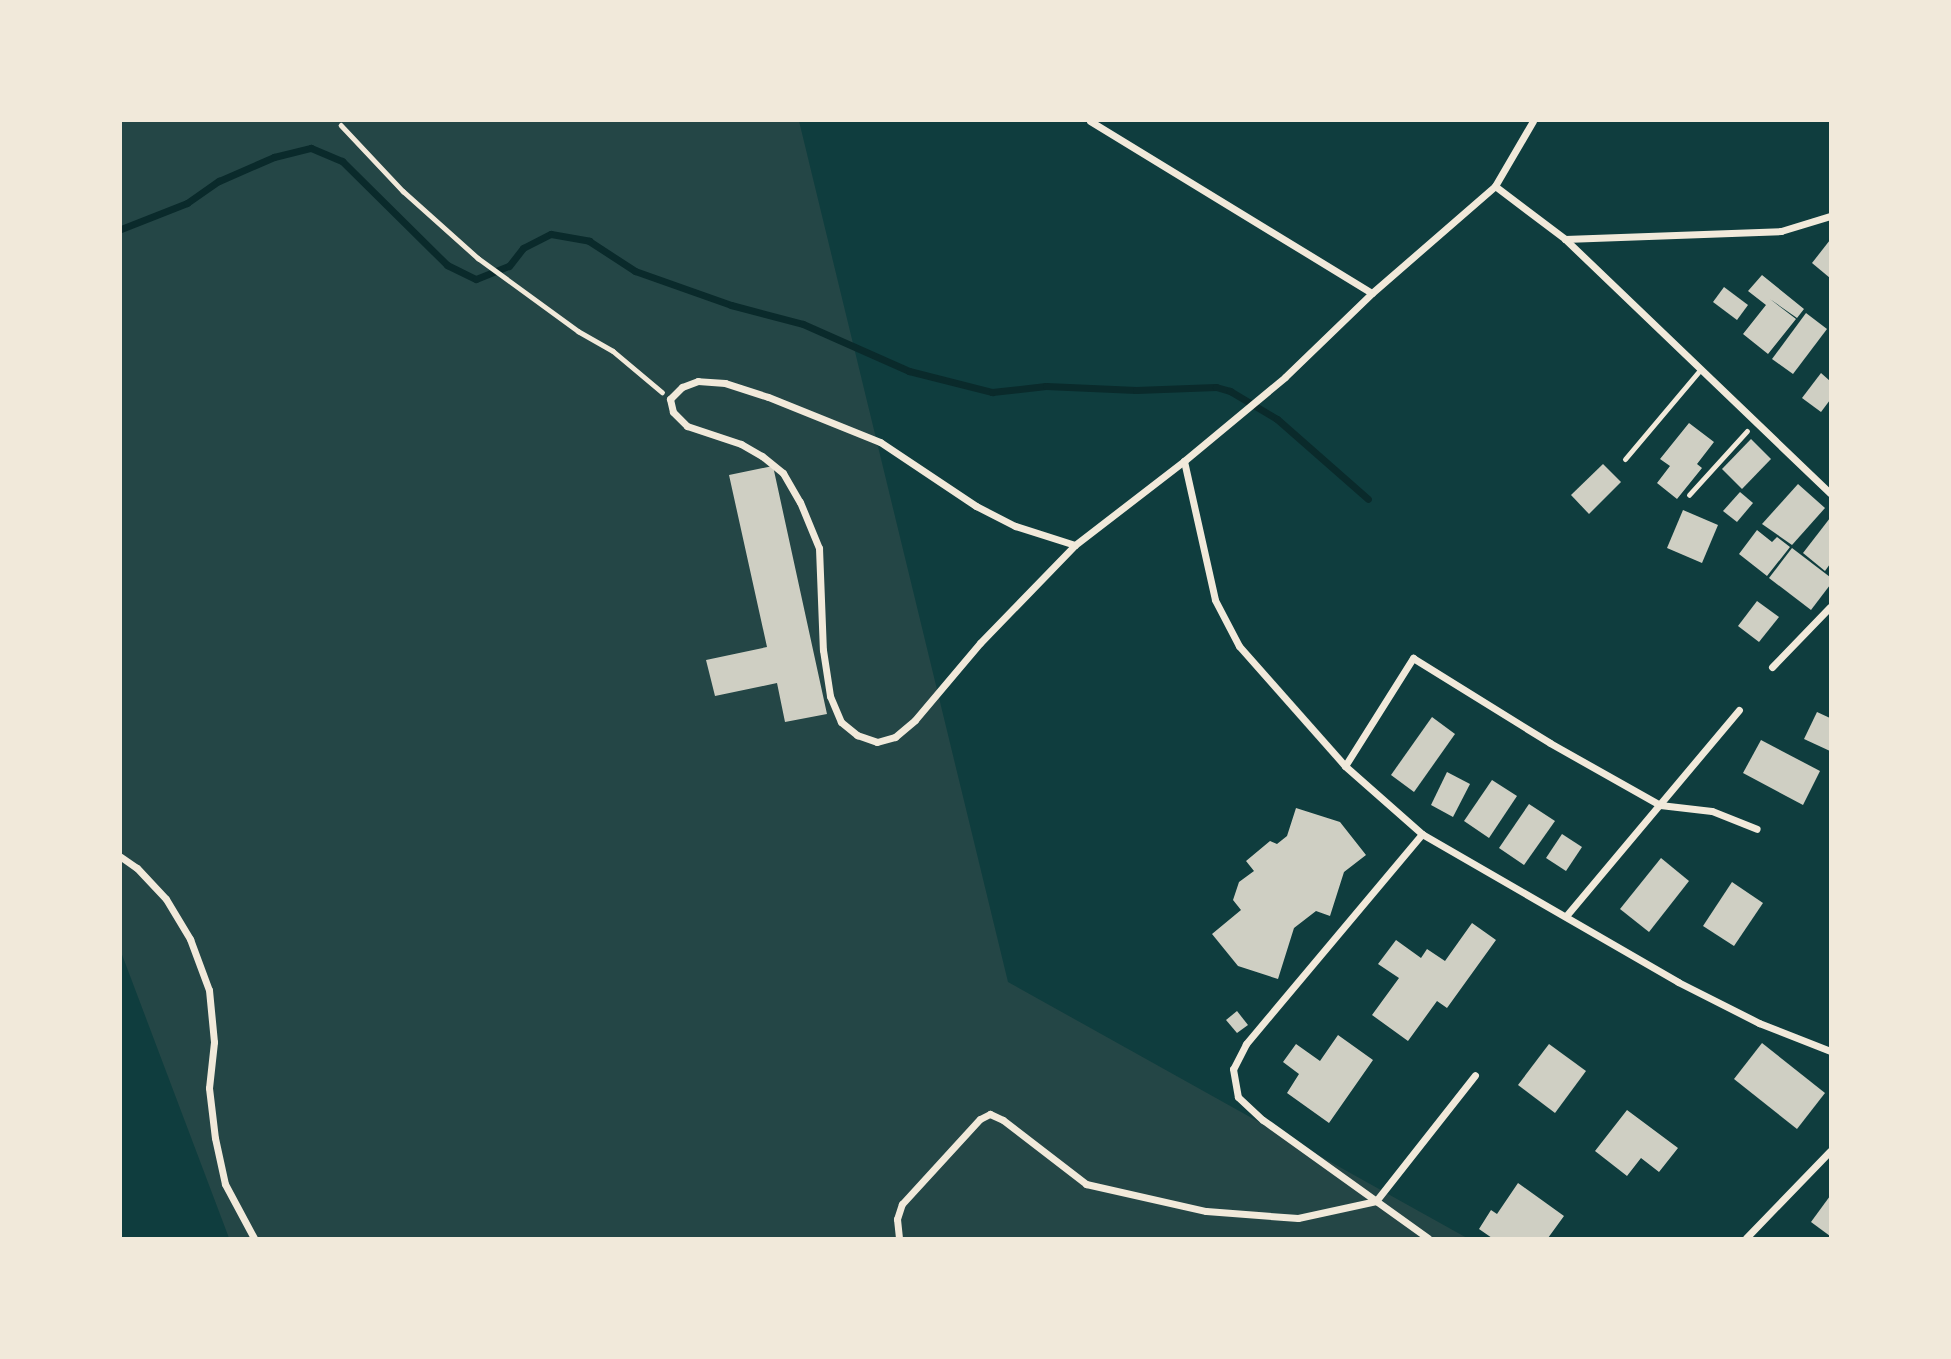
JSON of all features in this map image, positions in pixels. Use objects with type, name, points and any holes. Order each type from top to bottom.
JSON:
[{"type":"street","points":[[1090,121],[1372,293]]},
{"type":"street","points":[[1076,545],[1015,526],[976,506],[880,442],[768,397],[724,383],[698,380],[682,387],[670,398],[673,412],[687,426],[741,444],[762,456],[782,473],[800,502],[819,548],[823,650],[830,696],[841,722],[857,735],[877,742],[895,737],[915,720],[980,643],[1076,545],[1184,461],[1284,377],[1372,293],[1495,186],[1533,121]]},
{"type":"street","points":[[1495,186],[1565,239],[1699,371],[1830,494]]},
{"type":"street","points":[[1565,239],[1781,231],[1830,216]]},
{"type":"street","points":[[1184,461],[1215,600],[1233,634],[1286,703],[1345,766],[1422,834],[1678,982],[1759,1023],[1830,1051]]},
{"type":"street","points":[[1772,667],[1830,607]]},
{"type":"street","points":[[1345,766],[1413,658],[1550,743],[1660,805],[1712,811],[1757,829]]},
{"type":"street","points":[[1566,916],[1739,710]]},
{"type":"street","points":[[1422,834],[1246,1044],[1233,1069],[1238,1097],[1263,1120],[1427,1238]]},
{"type":"street","points":[[121,858],[137,868],[166,899],[190,939],[209,990],[214,1042],[209,1088],[215,1138],[225,1184],[254,1238]]},
{"type":"street","points":[[899,1238],[897,1219],[902,1204],[980,1119],[990,1114],[1003,1120],[1086,1184],[1206,1211],[1298,1218],[1376,1201],[1475,1075]]},
{"type":"street","points":[[1746,1238],[1830,1151]]},
{"type":"lane","points":[[1625,459],[1699,371]]},
{"type":"path","points":[[341,125],[403,191],[509,284],[613,351],[670,398]]},
{"type":"path","points":[[1689,495],[1754,422]]},
{"type":"shaded area","points":[[121,121],[799,121],[1008,982],[1467,1238],[229,1238],[121,952]]},
{"type":"building","points":[[1830,240],[1830,278],[1812,263]]},
{"type":"building","points":[[1762,275],[1804,309],[1797,318],[1770,299],[1796,319],[1768,354],[1743,334],[1766,305],[1748,291]]},
{"type":"building","points":[[1724,287],[1748,305],[1737,320],[1713,302]]},
{"type":"building","points":[[1806,313],[1827,329],[1793,374],[1772,359]]},
{"type":"building","points":[[1821,373],[1830,381],[1830,400],[1821,412],[1802,398]]},
{"type":"building","points":[[1689,423],[1714,442],[1697,464],[1702,468],[1677,499],[1657,483],[1670,466],[1660,459]]},
{"type":"building","points":[[1751,439],[1771,459],[1742,489],[1722,469]]},
{"type":"building","points":[[1603,464],[1621,482],[1589,514],[1571,495]]},
{"type":"building","points":[[773,466],[827,714],[785,722],[777,683],[715,696],[706,660],[767,647],[729,475]]},
{"type":"building","points":[[1798,484],[1825,508],[1792,545],[1762,524]]},
{"type":"building","points":[[1740,492],[1753,503],[1737,522],[1723,511]]},
{"type":"building","points":[[1683,510],[1718,525],[1702,563],[1667,548]]},
{"type":"building","points":[[1830,518],[1830,564],[1825,571],[1803,553]]},
{"type":"building","points":[[1757,530],[1772,542],[1777,537],[1790,547],[1767,576],[1739,554]]},
{"type":"building","points":[[1792,548],[1830,577],[1830,585],[1811,610],[1769,578]]},
{"type":"building","points":[[1757,601],[1779,617],[1759,642],[1738,626]]},
{"type":"building","points":[[1817,712],[1830,718],[1830,751],[1804,739]]},
{"type":"building","points":[[1432,717],[1455,734],[1414,792],[1391,775]]},
{"type":"building","points":[[1761,740],[1820,771],[1803,805],[1743,773]]},
{"type":"building","points":[[1447,772],[1470,784],[1453,817],[1431,805]]},
{"type":"building","points":[[1492,780],[1517,796],[1489,838],[1464,821]]},
{"type":"building","points":[[1529,804],[1555,821],[1524,865],[1499,848]]},
{"type":"building","points":[[1296,808],[1340,822],[1366,855],[1344,872],[1330,916],[1316,911],[1294,928],[1278,979],[1238,966],[1212,934],[1241,910],[1233,900],[1239,882],[1254,871],[1246,861],[1270,841],[1277,844],[1287,836]]},
{"type":"building","points":[[1562,834],[1582,847],[1566,871],[1546,858]]},
{"type":"building","points":[[1661,858],[1689,881],[1649,932],[1620,909]]},
{"type":"building","points":[[1732,882],[1763,903],[1734,946],[1703,926]]},
{"type":"building","points":[[1472,923],[1496,940],[1447,1008],[1437,1001],[1408,1041],[1372,1015],[1399,978],[1378,964],[1396,940],[1421,958],[1427,949],[1445,961]]},
{"type":"building","points":[[1237,1011],[1248,1025],[1237,1033],[1226,1020]]},
{"type":"building","points":[[1338,1035],[1373,1060],[1329,1123],[1287,1093],[1299,1074],[1283,1062],[1296,1044],[1320,1061]]},
{"type":"building","points":[[1762,1043],[1825,1093],[1797,1129],[1734,1079]]},
{"type":"building","points":[[1549,1044],[1586,1071],[1555,1113],[1518,1085]]},
{"type":"building","points":[[1627,1110],[1678,1148],[1659,1172],[1641,1158],[1627,1176],[1595,1151]]},
{"type":"building","points":[[1518,1183],[1564,1216],[1548,1238],[1492,1238],[1479,1229],[1491,1210],[1497,1214]]},
{"type":"building","points":[[1830,1196],[1830,1236],[1811,1222]]},
{"type":"waterway","points":[[121,229],[187,203],[219,181],[274,157],[311,148],[342,161],[447,265],[476,279],[509,266],[523,248],[551,234],[589,241],[635,271],[731,305],[803,324],[909,371],[992,392],[1046,386],[1136,390],[1216,387],[1230,391],[1277,419],[1368,499]]}]
